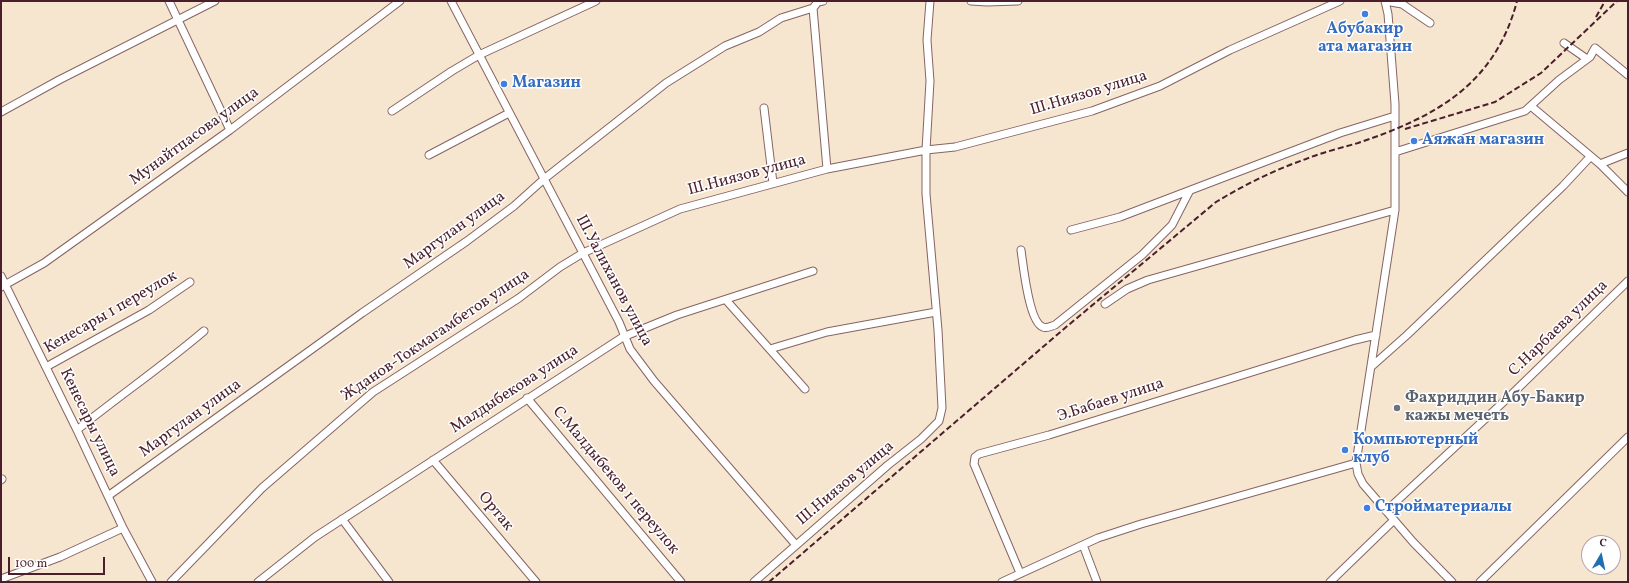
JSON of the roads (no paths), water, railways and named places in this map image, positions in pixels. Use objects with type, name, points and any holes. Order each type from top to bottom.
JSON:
[{"type":"street","points":[[169,1],[177,21],[230,130]]},
{"type":"street","points":[[1,112],[59,80],[216,1]]},
{"type":"street","name":"Мунайтпасова улица","points":[[3,286],[44,263],[230,130],[400,1]]},
{"type":"street","name":"Ш.Уалиханов улица","points":[[450,1],[583,253],[630,349],[654,381],[796,544]]},
{"type":"street","points":[[392,111],[479,55],[596,1]]},
{"type":"street","name":"Маргулан улица","points":[[108,496],[362,313],[467,241],[514,206],[544,179],[666,83],[694,63],[725,46],[759,32],[781,18],[813,8],[818,2],[823,1]]},
{"type":"street","name":"Ш.Ниязов улица","points":[[754,582],[888,465],[921,439],[939,420],[942,408],[926,194],[926,150],[930,81],[927,40],[930,1]]},
{"type":"street","points":[[971,1],[1018,1]]},
{"type":"street","name":"Ш.Ниязов улица","points":[[583,253],[680,209],[773,183],[827,169],[926,150],[955,147],[1092,111],[1160,86],[1230,50],[1340,1]]},
{"type":"street","points":[[1430,22],[1402,4],[1385,1],[1388,14],[1395,116],[1395,210],[1356,463],[1358,474],[1363,484],[1394,520],[1452,582]]},
{"type":"street","points":[[813,8],[827,169]]},
{"type":"street","points":[[1564,43],[1587,59]]},
{"type":"street","points":[[1395,152],[1516,114],[1532,107],[1559,80],[1587,59],[1595,48],[1628,75]]},
{"type":"street","points":[[1532,107],[1600,164],[1628,192]]},
{"type":"street","points":[[764,108],[773,183]]},
{"type":"street","points":[[429,155],[509,113]]},
{"type":"street","points":[[1071,230],[1120,217],[1333,136],[1395,116]]},
{"type":"street","points":[[1600,164],[1628,153]]},
{"type":"street","points":[[1371,367],[1407,335],[1562,186],[1590,157]]},
{"type":"street","points":[[1021,250],[1031,308],[1036,322],[1042,327],[1048,328],[1055,325],[1142,255],[1172,225],[1189,192]]},
{"type":"street","points":[[1105,304],[1127,289],[1148,280],[1395,210]]},
{"type":"street","name":"Жданов-Токмагамбетов улица","points":[[171,582],[262,488],[373,392],[519,298],[560,267],[583,253]]},
{"type":"street","name":"Малдыбекова улица","points":[[258,582],[315,537],[623,337],[657,322],[813,271]]},
{"type":"street","name":"Кенесары улица","points":[[1,276],[3,286],[46,367],[108,496],[152,582]]},
{"type":"street","name":"С.Нарбаева улица","points":[[1386,511],[1512,394],[1628,281]]},
{"type":"street","name":"Кенесары 1 переулок","points":[[46,367],[149,310],[190,282]]},
{"type":"street","points":[[726,300],[806,389]]},
{"type":"street","points":[[770,349],[827,332],[936,312]]},
{"type":"street","points":[[77,430],[132,386],[168,362],[204,331]]},
{"type":"street","name":"Э.Бабаев улица","points":[[1020,573],[974,464],[975,458],[980,454],[1049,435],[1210,384],[1376,336]]},
{"type":"street","name":"С.Малдыбеков 1 переулок","points":[[527,398],[681,582]]},
{"type":"street","points":[[1480,582],[1628,436]]},
{"type":"street","name":"Ортак","points":[[433,460],[536,582]]},
{"type":"street","points":[[1002,582],[1084,545],[1141,524],[1356,463]]},
{"type":"street","points":[[342,519],[389,582]]},
{"type":"street","points":[[1330,582],[1394,520]]},
{"type":"street","points":[[1,579],[60,557],[124,528]]},
{"type":"street","points":[[1084,545],[1098,582]]},
{"type":"street","points":[[266,575],[272,582]]},
{"type":"railway","points":[[769,582],[1065,328],[1216,202],[1248,184],[1282,168],[1319,154],[1358,143],[1412,122],[1436,109],[1458,94],[1477,76],[1494,55],[1507,30],[1517,1]]},
{"type":"railway","points":[[1596,17],[1605,1]]},
{"type":"railway","points":[[1405,129],[1495,102],[1541,73],[1617,1]]},
{"type":"place","name":"Абубакир ата магазин","points":[[1365,14]]},
{"type":"place","name":"Магазин","points":[[504,84]]},
{"type":"place","name":"Аяжан магазин","points":[[1414,141]]},
{"type":"place","name":"Фахриддин Абу-Бакир кажы мечеть","points":[[1397,408]]},
{"type":"place","name":"Компьютерный клуб","points":[[1345,450]]},
{"type":"place","name":"Стройматериалы","points":[[1367,508]]}]
